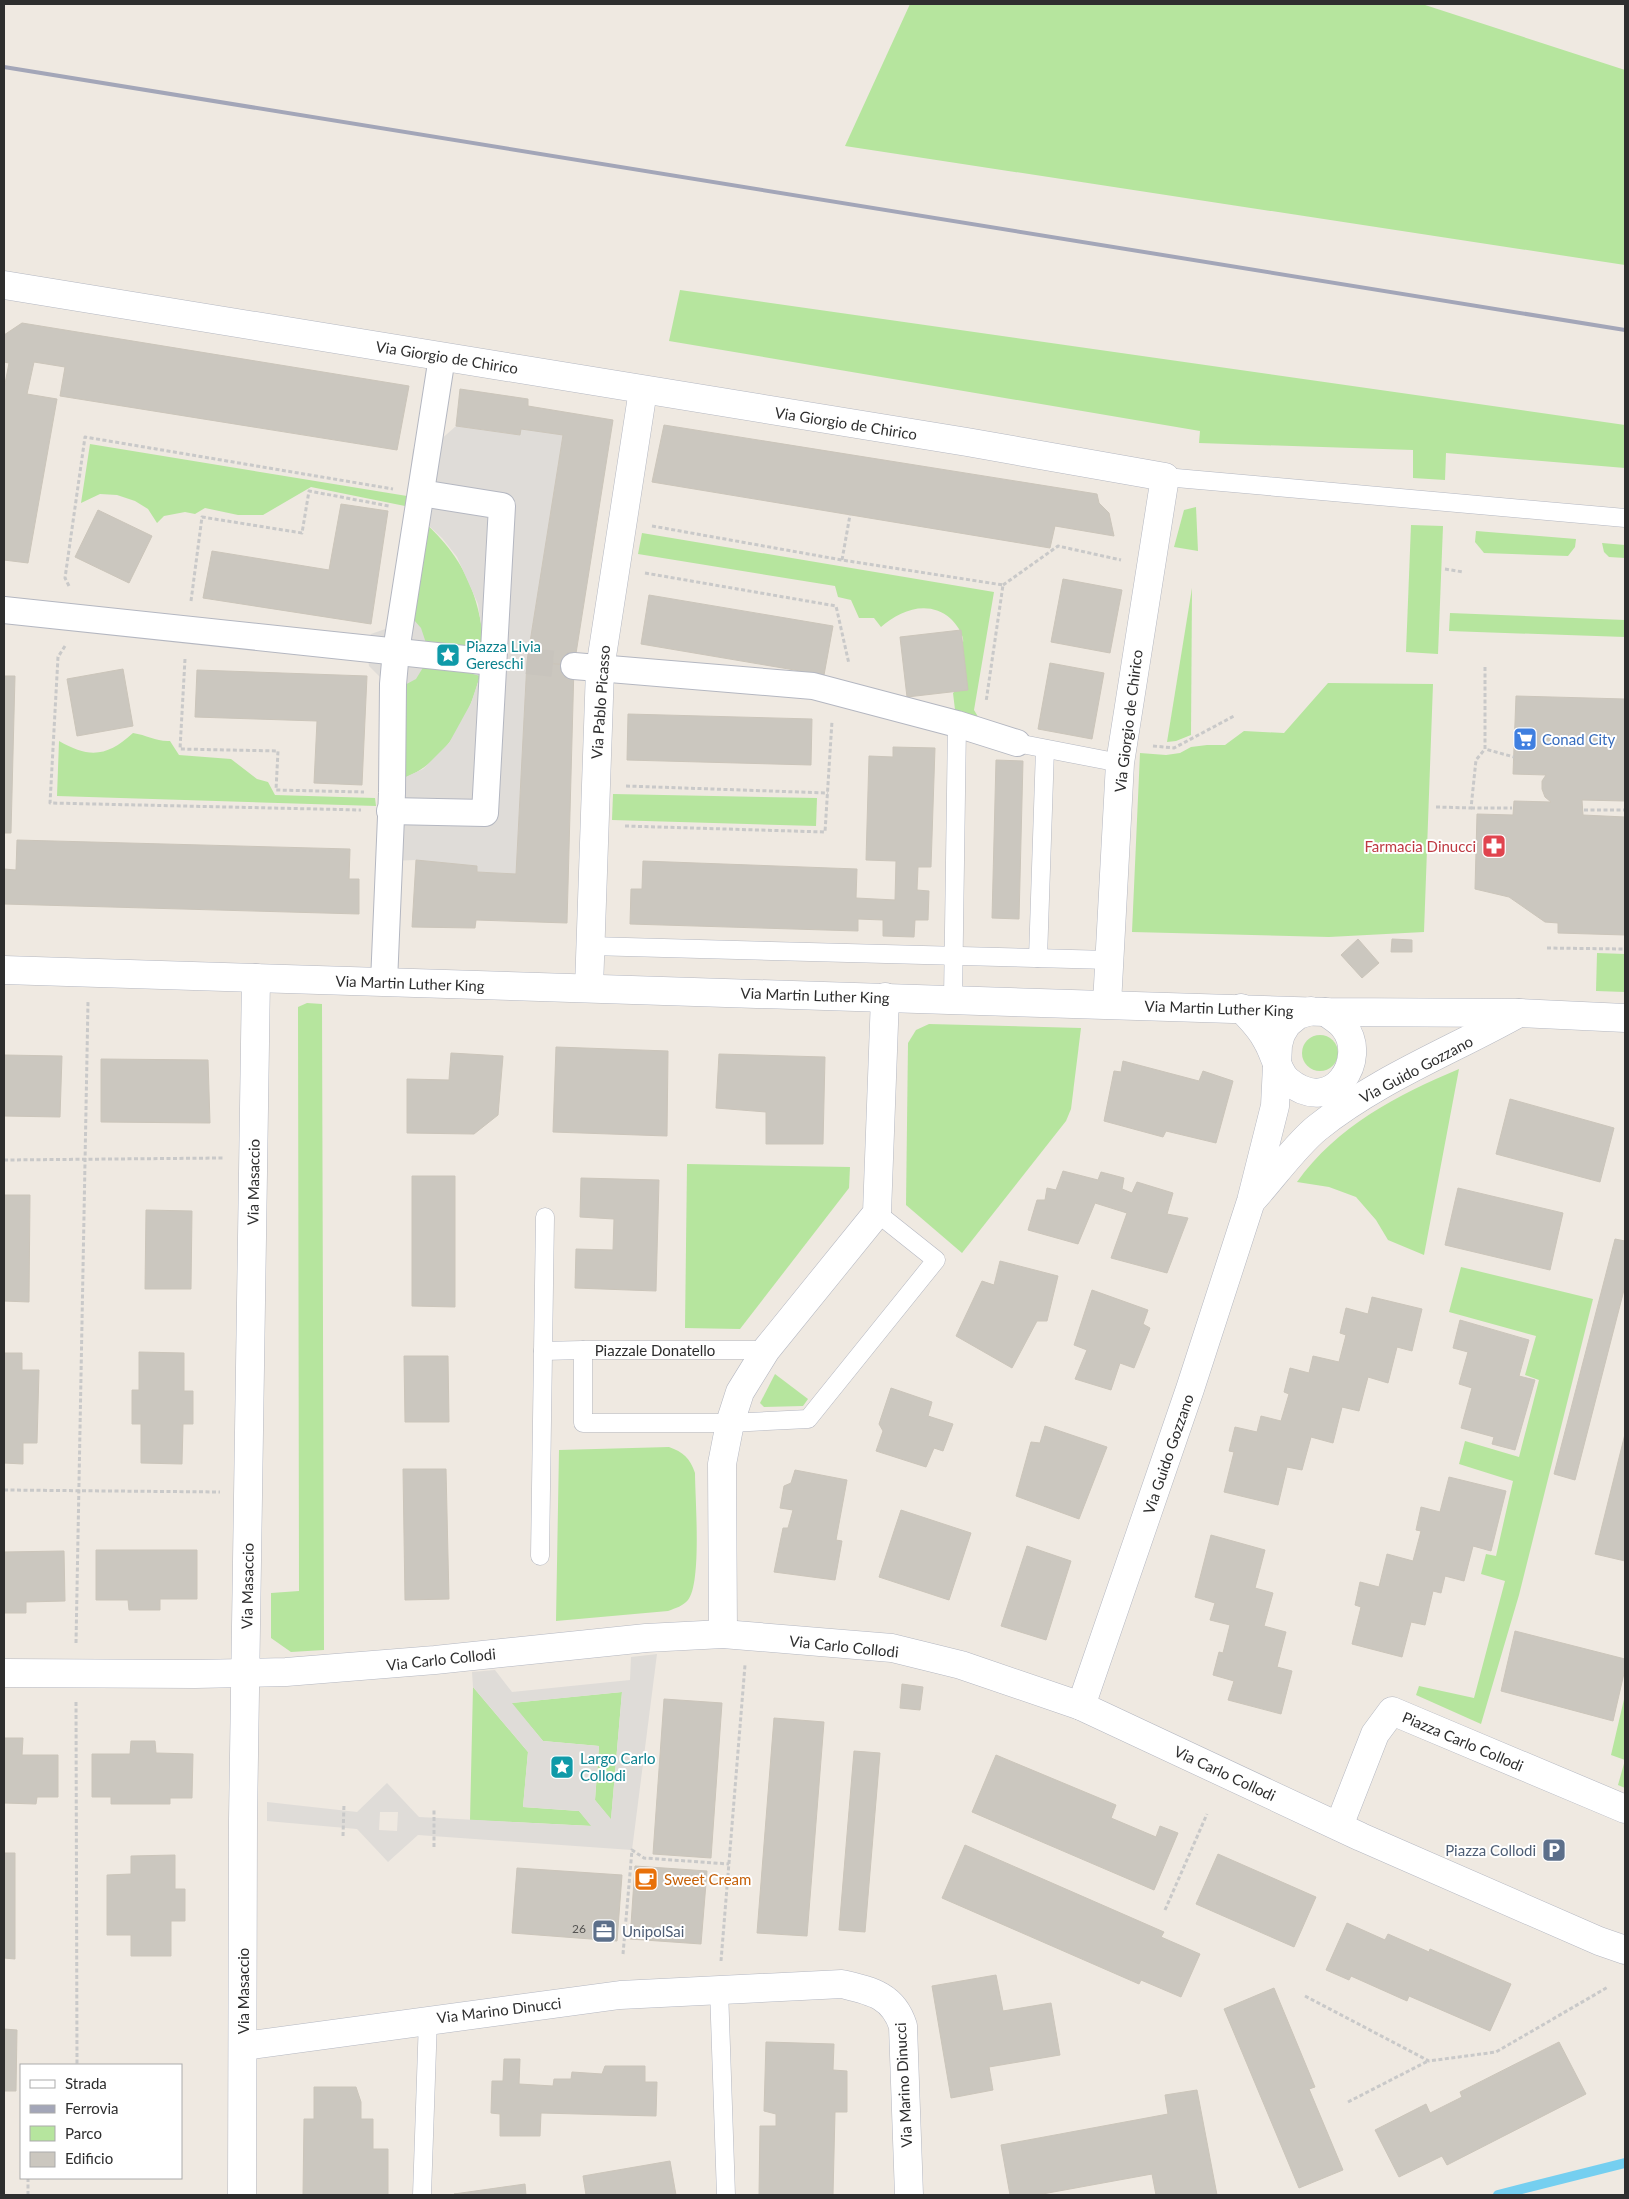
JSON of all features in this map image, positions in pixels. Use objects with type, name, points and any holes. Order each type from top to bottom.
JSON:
[{"type":"street","name":"Via Giorgio de Chirico","points":[[4,284],[1165,477],[1121,753],[1107,1004]]},
{"type":"street","points":[[384,982],[391,802],[393,684],[396,651],[442,357]]},
{"type":"street","name":"Via Pablo Picasso","points":[[589,988],[596,785],[587,668],[615,568],[644,390]]},
{"type":"street","points":[[391,802],[485,813],[502,506],[419,502]]},
{"type":"street","points":[[4,610],[493,662]]},
{"type":"street","points":[[587,668],[813,686],[845,696],[957,724],[1009,741]]},
{"type":"street","name":"Via Martin Luther King","points":[[4,970],[885,996],[1319,1012],[1520,1013],[1625,1018]]},
{"type":"street","name":"Via Masaccio","points":[[242,2195],[246,1673],[256,978]]},
{"type":"street","points":[[723,1634],[722,1464],[730,1423],[740,1392],[766,1350],[877,1213],[885,996]]},
{"type":"street","points":[[1241,1008],[1266,1039],[1286,1079],[1306,1092],[1315,1095],[1332,1089]]},
{"type":"street","name":"Via Guido Gozzano","points":[[1081,1706],[1190,1389],[1251,1201],[1276,1106],[1278,1045],[1287,1024],[1298,1015],[1319,1012],[1346,1028],[1352,1048],[1347,1074],[1332,1089],[1316,1129]]},
{"type":"street","name":"Via Guido Gozzano","points":[[1251,1201],[1316,1129],[1386,1082],[1520,1013]]},
{"type":"street","name":"Via Carlo Collodi","points":[[4,1673],[246,1673],[346,1668],[646,1638],[723,1634],[892,1648],[960,1665],[1081,1706],[1339,1826],[1600,1941],[1625,1950]]},
{"type":"street","name":"Piazza Carlo Collodi","points":[[1339,1826],[1375,1734],[1392,1711],[1625,1809]]},
{"type":"street","name":"Via Marino Dinucci","points":[[243,2046],[428,2019],[620,1995],[718,1988],[842,1984],[868,1990],[886,2000],[898,2011],[903,2026],[909,2195]]},
{"type":"lane","points":[[1165,477],[1625,518]]},
{"type":"lane","points":[[953,999],[952,956],[957,724]]},
{"type":"lane","points":[[1009,741],[1045,750],[1121,753]]},
{"type":"lane","points":[[1038,958],[1045,750]]},
{"type":"lane","points":[[590,946],[1109,960]]},
{"type":"lane","name":"Piazzale Donatello","points":[[766,1350],[583,1350],[583,1422],[730,1423],[808,1419],[936,1260],[877,1213]]},
{"type":"lane","points":[[540,1556],[545,1217]]},
{"type":"lane","points":[[543,1351],[583,1350]]},
{"type":"lane","points":[[718,1988],[726,2195]]},
{"type":"lane","name":"Via Marino Dinucci","points":[[422,2195],[428,2019]]},
{"type":"path","points":[[391,802],[50,803],[58,656],[84,619],[65,578],[85,437],[419,502]]},
{"type":"path","points":[[391,802],[276,790],[278,751],[180,749],[187,630],[202,517],[302,533],[309,491],[419,502]]},
{"type":"path","points":[[842,560],[850,515]]},
{"type":"path","points":[[622,520],[842,560],[1003,585],[1058,546],[1150,566]]},
{"type":"path","points":[[594,825],[825,832],[828,793],[845,696],[836,606],[615,568]]},
{"type":"path","points":[[1445,569],[1463,572]]},
{"type":"path","points":[[1003,585],[985,709],[1009,741]]},
{"type":"path","points":[[1471,808],[1476,760],[1485,749],[1485,667]]},
{"type":"path","points":[[1121,753],[1174,748],[1234,716]]},
{"type":"path","points":[[1485,749],[1514,757]]},
{"type":"path","points":[[596,785],[828,793]]},
{"type":"path","points":[[1436,808],[1512,808]]},
{"type":"path","points":[[1584,810],[1625,810]]},
{"type":"path","points":[[1547,948],[1625,949]]},
{"type":"path","points":[[77,2064],[76,1674],[88,994]]},
{"type":"path","points":[[4,1160],[224,1158]]},
{"type":"path","points":[[4,1490],[230,1492]]},
{"type":"path","points":[[718,1988],[746,1660]]},
{"type":"path","points":[[343,1836],[344,1804]]},
{"type":"path","points":[[434,1809],[434,1847]]},
{"type":"path","points":[[1165,1910],[1207,1814]]},
{"type":"path","points":[[623,1954],[632,1850],[644,1858],[729,1864]]},
{"type":"path","points":[[1348,2102],[1429,2061],[1496,2052],[1608,1987]]},
{"type":"path","points":[[1305,1996],[1429,2061]]},
{"type":"path","points":[[28,2179],[28,2195]]},
{"type":"green space","points":[[910,4],[1422,4],[1625,70],[1625,265],[845,146]]},
{"type":"green space","points":[[680,290],[1625,425],[1625,468],[1446,453],[1445,480],[1413,478],[1413,450],[1199,443],[1200,431],[669,341]]},
{"type":"green space","points":[[90,444],[407,496],[405,506],[311,487],[263,515],[238,515],[205,508],[195,514],[185,512],[164,516],[157,523],[148,509],[135,501],[117,495],[100,494],[81,503]]},
{"type":"green space","points":[[1196,507],[1198,551],[1174,547],[1184,510]]},
{"type":"green space","points":[[424,522],[449,549],[467,578],[478,609],[484,645],[428,649],[406,616]]},
{"type":"green space","points":[[1411,525],[1443,526],[1438,654],[1406,652]]},
{"type":"green space","points":[[1476,531],[1576,539],[1575,547],[1568,556],[1484,553],[1475,542]]},
{"type":"green space","points":[[642,533],[994,592],[974,710],[983,725],[956,718],[953,693],[958,689],[959,658],[963,639],[955,623],[942,613],[933,609],[915,609],[897,616],[881,627],[874,618],[859,618],[851,600],[838,597],[835,586],[638,554]]},
{"type":"green space","points":[[1602,543],[1625,545],[1625,558],[1609,557],[1604,552]]},
{"type":"green space","points":[[1192,588],[1191,735],[1176,741],[1167,742]]},
{"type":"green space","points":[[1450,613],[1625,620],[1625,637],[1449,631]]},
{"type":"green space","points":[[427,661],[480,675],[469,708],[461,724],[442,752],[415,773],[399,780],[401,687]]},
{"type":"green space","points":[[1328,683],[1433,684],[1424,932],[1329,937],[1132,932],[1140,753],[1166,755],[1180,753],[1191,747],[1225,745],[1244,731],[1284,733]]},
{"type":"green space","points":[[133,733],[170,741],[179,755],[231,759],[257,779],[268,782],[275,795],[375,798],[376,806],[57,796],[59,741],[80,751],[98,752],[115,746]]},
{"type":"green space","points":[[613,794],[817,798],[816,826],[612,820]]},
{"type":"green space","points":[[1597,953],[1625,954],[1625,992],[1596,991]]},
{"type":"green space","points":[[307,1003],[322,1004],[324,1650],[291,1652],[271,1638],[271,1593],[299,1591],[298,1007]]},
{"type":"green space","points":[[929,1024],[1081,1028],[1071,1109],[1066,1121],[962,1253],[906,1205],[908,1043],[916,1030]]},
{"type":"green space","points":[[1320,1035],[1327,1036],[1333,1040],[1337,1046],[1337,1060],[1333,1066],[1327,1070],[1320,1071],[1313,1070],[1307,1066],[1303,1060],[1302,1053],[1303,1046],[1307,1040],[1313,1036]]},
{"type":"green space","points":[[1459,1069],[1424,1255],[1388,1240],[1376,1220],[1356,1197],[1329,1187],[1297,1182],[1330,1144],[1349,1128],[1391,1101]]},
{"type":"green space","points":[[687,1164],[850,1167],[849,1188],[740,1329],[685,1328]]},
{"type":"green space","points":[[1461,1267],[1593,1299],[1519,1595],[1481,1724],[1416,1695],[1419,1686],[1474,1698],[1505,1581],[1481,1574],[1486,1554],[1496,1556],[1513,1481],[1459,1464],[1465,1441],[1519,1457],[1539,1380],[1525,1375],[1536,1336],[1449,1312]]},
{"type":"green space","points":[[775,1374],[808,1399],[803,1406],[764,1407],[760,1403]]},
{"type":"green space","points":[[669,1447],[685,1456],[691,1463],[695,1473],[696,1559],[695,1576],[688,1600],[668,1611],[556,1621],[559,1450]]},
{"type":"green space","points":[[473,1687],[528,1752],[523,1807],[579,1811],[592,1826],[470,1820]]},
{"type":"green space","points":[[622,1692],[611,1820],[595,1800],[599,1746],[543,1741],[511,1703]]},
{"type":"green space","points":[[1625,1695],[1625,1760],[1611,1755]]},
{"type":"green space","points":[[1625,1760],[1625,1788],[1618,1785]]},
{"type":"shaded area","name":"Piazza Livia Gereschi","points":[[456,426],[520,435],[521,429],[563,435],[527,661],[516,874],[477,872],[477,866],[416,860],[389,861],[385,682],[369,666],[366,647],[371,634],[391,627],[413,449],[428,451]],"holes":[[[425,522],[442,538],[457,557],[478,604],[484,645],[428,649],[421,628],[414,620],[406,616]],[[427,661],[480,676],[471,703],[449,743],[423,769],[399,780],[401,687],[416,679]]]},
{"type":"shaded area","name":"Largo Carlo Collodi","points":[[657,1654],[632,1850],[418,1835],[388,1862],[357,1829],[267,1821],[267,1802],[357,1812],[387,1783],[419,1817],[591,1826],[579,1811],[523,1807],[528,1752],[473,1687],[472,1672],[495,1670],[512,1692],[630,1680],[631,1657]],"holes":[[[622,1692],[611,1819],[595,1800],[599,1746],[543,1741],[512,1703]],[[380,1812],[398,1812],[397,1831],[379,1830]]]},
{"type":"building","points":[[22,323],[409,386],[397,450],[60,396],[65,367],[34,362],[27,394],[57,399],[28,563],[4,560],[4,389],[9,363],[4,362],[4,335]]},
{"type":"building","points":[[460,389],[528,399],[528,406],[613,420],[574,666],[527,661],[563,435],[521,429],[520,435],[456,426]]},
{"type":"building","points":[[664,425],[1097,494],[1099,503],[1109,513],[1114,536],[1055,526],[1050,548],[652,482]]},
{"type":"building","points":[[341,504],[388,511],[371,624],[203,598],[212,551],[329,570]]},
{"type":"building","points":[[98,510],[152,536],[129,583],[75,557]]},
{"type":"building","points":[[1063,579],[1122,590],[1110,653],[1051,642]]},
{"type":"building","points":[[649,595],[833,626],[824,675],[641,644]]},
{"type":"building","points":[[961,630],[968,690],[907,697],[900,637]]},
{"type":"building","points":[[527,661],[574,666],[567,923],[476,920],[475,928],[412,927],[416,860],[477,866],[477,872],[516,874]]},
{"type":"building","points":[[1050,663],[1104,673],[1092,739],[1038,729]]},
{"type":"building","points":[[123,669],[133,726],[77,736],[67,679]]},
{"type":"building","points":[[197,670],[367,676],[362,785],[314,783],[317,721],[195,717]]},
{"type":"building","points":[[4,676],[15,676],[11,833],[4,833]]},
{"type":"building","points":[[1516,696],[1625,699],[1625,801],[1582,800],[1583,815],[1625,817],[1625,935],[1558,933],[1558,923],[1545,922],[1509,897],[1475,889],[1477,814],[1513,815],[1514,801],[1551,802],[1545,797],[1542,789],[1542,781],[1546,775],[1513,774]]},
{"type":"building","points":[[628,714],[812,719],[811,765],[627,760]]},
{"type":"building","points":[[893,747],[935,748],[931,867],[918,867],[917,890],[929,891],[928,920],[915,920],[914,937],[883,936],[883,920],[858,919],[858,931],[630,924],[631,889],[642,889],[643,861],[857,869],[856,898],[895,900],[896,861],[866,860],[869,756],[893,757]]},
{"type":"building","points":[[996,760],[1023,761],[1019,919],[992,918]]},
{"type":"building","points":[[17,840],[350,849],[349,879],[359,879],[359,914],[4,904],[4,869],[16,870]]},
{"type":"building","points":[[1358,939],[1379,963],[1362,978],[1341,955]]},
{"type":"building","points":[[1392,939],[1412,940],[1412,952],[1391,952]]},
{"type":"building","points":[[556,1047],[668,1051],[667,1136],[553,1132]]},
{"type":"building","points":[[451,1053],[503,1056],[498,1115],[474,1134],[407,1133],[407,1079],[449,1080]]},
{"type":"building","points":[[719,1054],[825,1057],[823,1144],[766,1144],[766,1112],[716,1108]]},
{"type":"building","points":[[4,1055],[62,1056],[60,1117],[4,1116]]},
{"type":"building","points":[[101,1059],[208,1060],[210,1123],[101,1122]]},
{"type":"building","points":[[1123,1061],[1199,1081],[1203,1071],[1233,1081],[1216,1143],[1166,1131],[1163,1137],[1104,1121],[1114,1071],[1121,1072]]},
{"type":"building","points":[[1510,1099],[1614,1128],[1600,1182],[1496,1154]]},
{"type":"building","points":[[1063,1171],[1098,1180],[1101,1172],[1124,1178],[1122,1189],[1132,1193],[1137,1182],[1173,1193],[1167,1214],[1188,1218],[1167,1273],[1111,1258],[1127,1213],[1095,1203],[1078,1244],[1028,1230],[1037,1200],[1045,1200],[1047,1188],[1056,1190]]},
{"type":"building","points":[[412,1176],[455,1176],[455,1307],[412,1306]]},
{"type":"building","points":[[581,1178],[659,1180],[656,1291],[575,1288],[576,1249],[613,1250],[614,1219],[580,1217]]},
{"type":"building","points":[[1458,1188],[1563,1213],[1550,1270],[1445,1245]]},
{"type":"building","points":[[4,1195],[30,1195],[29,1302],[4,1301]]},
{"type":"building","points":[[146,1210],[192,1211],[191,1289],[145,1289]]},
{"type":"building","points":[[1615,1239],[1625,1241],[1625,1286],[1575,1480],[1554,1474]]},
{"type":"building","points":[[1000,1261],[1058,1276],[1047,1321],[1037,1321],[1012,1368],[956,1336],[982,1281],[994,1285]]},
{"type":"building","points":[[1092,1290],[1148,1310],[1143,1324],[1150,1328],[1134,1368],[1120,1363],[1111,1390],[1075,1379],[1087,1350],[1074,1345]]},
{"type":"building","points":[[1372,1297],[1422,1309],[1412,1351],[1397,1347],[1388,1383],[1368,1377],[1359,1411],[1342,1407],[1333,1443],[1311,1437],[1302,1470],[1287,1467],[1278,1505],[1224,1492],[1234,1452],[1229,1451],[1235,1427],[1257,1432],[1261,1416],[1281,1421],[1289,1394],[1284,1392],[1290,1368],[1309,1373],[1313,1356],[1339,1362],[1346,1335],[1340,1333],[1346,1308],[1368,1314]]},
{"type":"building","points":[[1460,1320],[1529,1340],[1519,1376],[1535,1380],[1515,1450],[1492,1444],[1494,1437],[1461,1428],[1472,1388],[1459,1384],[1468,1352],[1453,1348]]},
{"type":"building","points":[[139,1352],[184,1353],[184,1391],[193,1391],[193,1424],[183,1424],[182,1464],[141,1463],[141,1424],[132,1424],[132,1390],[139,1390]]},
{"type":"building","points":[[4,1353],[22,1353],[22,1370],[39,1370],[37,1443],[23,1443],[23,1464],[4,1463]]},
{"type":"building","points":[[404,1356],[448,1356],[449,1422],[405,1422]]},
{"type":"building","points":[[891,1388],[932,1402],[928,1416],[953,1424],[943,1451],[934,1448],[926,1467],[876,1451],[883,1431],[879,1424]]},
{"type":"building","points":[[1045,1426],[1107,1447],[1079,1519],[1016,1496],[1031,1442],[1040,1443]]},
{"type":"building","points":[[1625,1434],[1625,1561],[1595,1554]]},
{"type":"building","points":[[403,1469],[446,1469],[449,1599],[405,1600]]},
{"type":"building","points":[[795,1470],[847,1480],[836,1540],[842,1541],[835,1580],[774,1572],[783,1528],[788,1528],[793,1510],[780,1508],[784,1486],[791,1483]]},
{"type":"building","points":[[1449,1477],[1506,1491],[1491,1551],[1473,1546],[1464,1581],[1445,1576],[1441,1593],[1433,1591],[1425,1625],[1411,1622],[1402,1657],[1352,1644],[1361,1607],[1355,1605],[1360,1582],[1379,1587],[1387,1554],[1413,1561],[1421,1531],[1416,1530],[1421,1507],[1440,1512]]},
{"type":"building","points":[[901,1510],[971,1533],[949,1600],[879,1577]]},
{"type":"building","points":[[1211,1535],[1265,1550],[1255,1588],[1273,1593],[1264,1626],[1286,1632],[1277,1667],[1292,1671],[1281,1714],[1228,1700],[1234,1681],[1213,1675],[1219,1652],[1223,1653],[1230,1625],[1210,1620],[1215,1603],[1195,1597]]},
{"type":"building","points":[[1027,1546],[1071,1561],[1046,1640],[1001,1626]]},
{"type":"building","points":[[96,1550],[197,1550],[197,1599],[160,1599],[160,1610],[129,1610],[128,1600],[96,1600]]},
{"type":"building","points":[[64,1551],[65,1601],[26,1602],[26,1613],[4,1613],[4,1552]]},
{"type":"building","points":[[1515,1631],[1625,1659],[1625,1669],[1613,1721],[1501,1691]]},
{"type":"building","points":[[902,1684],[923,1687],[920,1710],[900,1708]]},
{"type":"building","points":[[664,1699],[722,1703],[711,1858],[653,1854]]},
{"type":"building","points":[[774,1718],[824,1722],[807,1936],[757,1933]]},
{"type":"building","points":[[4,1738],[23,1738],[22,1755],[58,1755],[58,1797],[37,1797],[36,1804],[4,1803]]},
{"type":"building","points":[[131,1741],[155,1741],[156,1753],[193,1754],[192,1798],[170,1798],[170,1804],[111,1804],[111,1797],[92,1797],[92,1754],[130,1754]]},
{"type":"building","points":[[854,1751],[880,1753],[865,1932],[839,1930]]},
{"type":"building","points":[[996,1755],[1116,1805],[1111,1818],[1156,1837],[1160,1826],[1178,1833],[1154,1890],[972,1812]]},
{"type":"building","points":[[965,1845],[1164,1932],[1161,1937],[1200,1954],[1181,1997],[1141,1980],[1139,1984],[942,1898]]},
{"type":"building","points":[[4,1853],[15,1853],[15,1959],[4,1958]]},
{"type":"building","points":[[1218,1854],[1316,1897],[1294,1947],[1196,1904]]},
{"type":"building","points":[[175,1855],[175,1889],[185,1889],[185,1921],[171,1921],[171,1956],[131,1956],[131,1935],[107,1935],[107,1875],[131,1874],[131,1856]]},
{"type":"building","points":[[635,1866],[707,1871],[701,1944],[630,1939]]},
{"type":"building","points":[[517,1868],[622,1875],[617,1941],[512,1933]]},
{"type":"building","points":[[1347,1923],[1385,1940],[1388,1934],[1429,1952],[1430,1949],[1511,1984],[1490,2031],[1409,1996],[1407,2001],[1351,1976],[1349,1980],[1326,1970]]},
{"type":"building","points":[[996,1975],[1003,2011],[1051,2003],[1060,2055],[989,2067],[993,2090],[951,2098],[932,1986]]},
{"type":"building","points":[[1274,1988],[1315,2087],[1309,2089],[1343,2170],[1299,2188],[1224,2009]]},
{"type":"building","points":[[4,2029],[17,2030],[16,2091],[4,2091]]},
{"type":"building","points":[[766,2042],[834,2044],[833,2070],[847,2071],[847,2112],[835,2112],[833,2195],[759,2195],[760,2126],[776,2126],[776,2114],[764,2111]]},
{"type":"building","points":[[1559,2042],[1586,2094],[1447,2165],[1442,2156],[1399,2177],[1375,2130],[1426,2104],[1430,2113],[1462,2097],[1460,2092]]},
{"type":"building","points":[[504,2059],[520,2059],[519,2084],[553,2086],[554,2079],[571,2079],[572,2072],[602,2074],[605,2066],[645,2066],[645,2082],[657,2082],[656,2116],[541,2113],[540,2136],[500,2136],[500,2114],[491,2113],[492,2081],[503,2081]]},
{"type":"building","points":[[314,2087],[356,2087],[361,2102],[361,2119],[373,2119],[373,2149],[388,2149],[388,2195],[303,2195],[304,2119],[314,2119]]},
{"type":"building","points":[[1197,2090],[1217,2195],[1156,2195],[1152,2174],[1037,2195],[1010,2195],[1001,2145],[1168,2114],[1165,2095]]},
{"type":"building","points":[[670,2161],[676,2195],[586,2195],[583,2176]]},
{"type":"building","points":[[525,2184],[526,2195],[454,2194]]},
{"type":"waterway","points":[[1498,2195],[1625,2163]]},
{"type":"tunnel","points":[[527,661],[574,666]]},
{"type":"railway","points":[[4,67],[1625,330]]},
{"type":"place","name":"Piazza Livia Gereschi","points":[[448,655]]},
{"type":"place","name":"Conad City","points":[[1525,739]]},
{"type":"place","name":"Farmacia Dinucci","points":[[1494,846]]},
{"type":"place","name":"Largo Carlo Collodi","points":[[562,1767]]},
{"type":"place","name":"Piazza Collodi","points":[[1554,1850]]},
{"type":"place","name":"Sweet Cream","points":[[646,1879]]},
{"type":"place","name":"UnipolSai","points":[[604,1931]]}]
